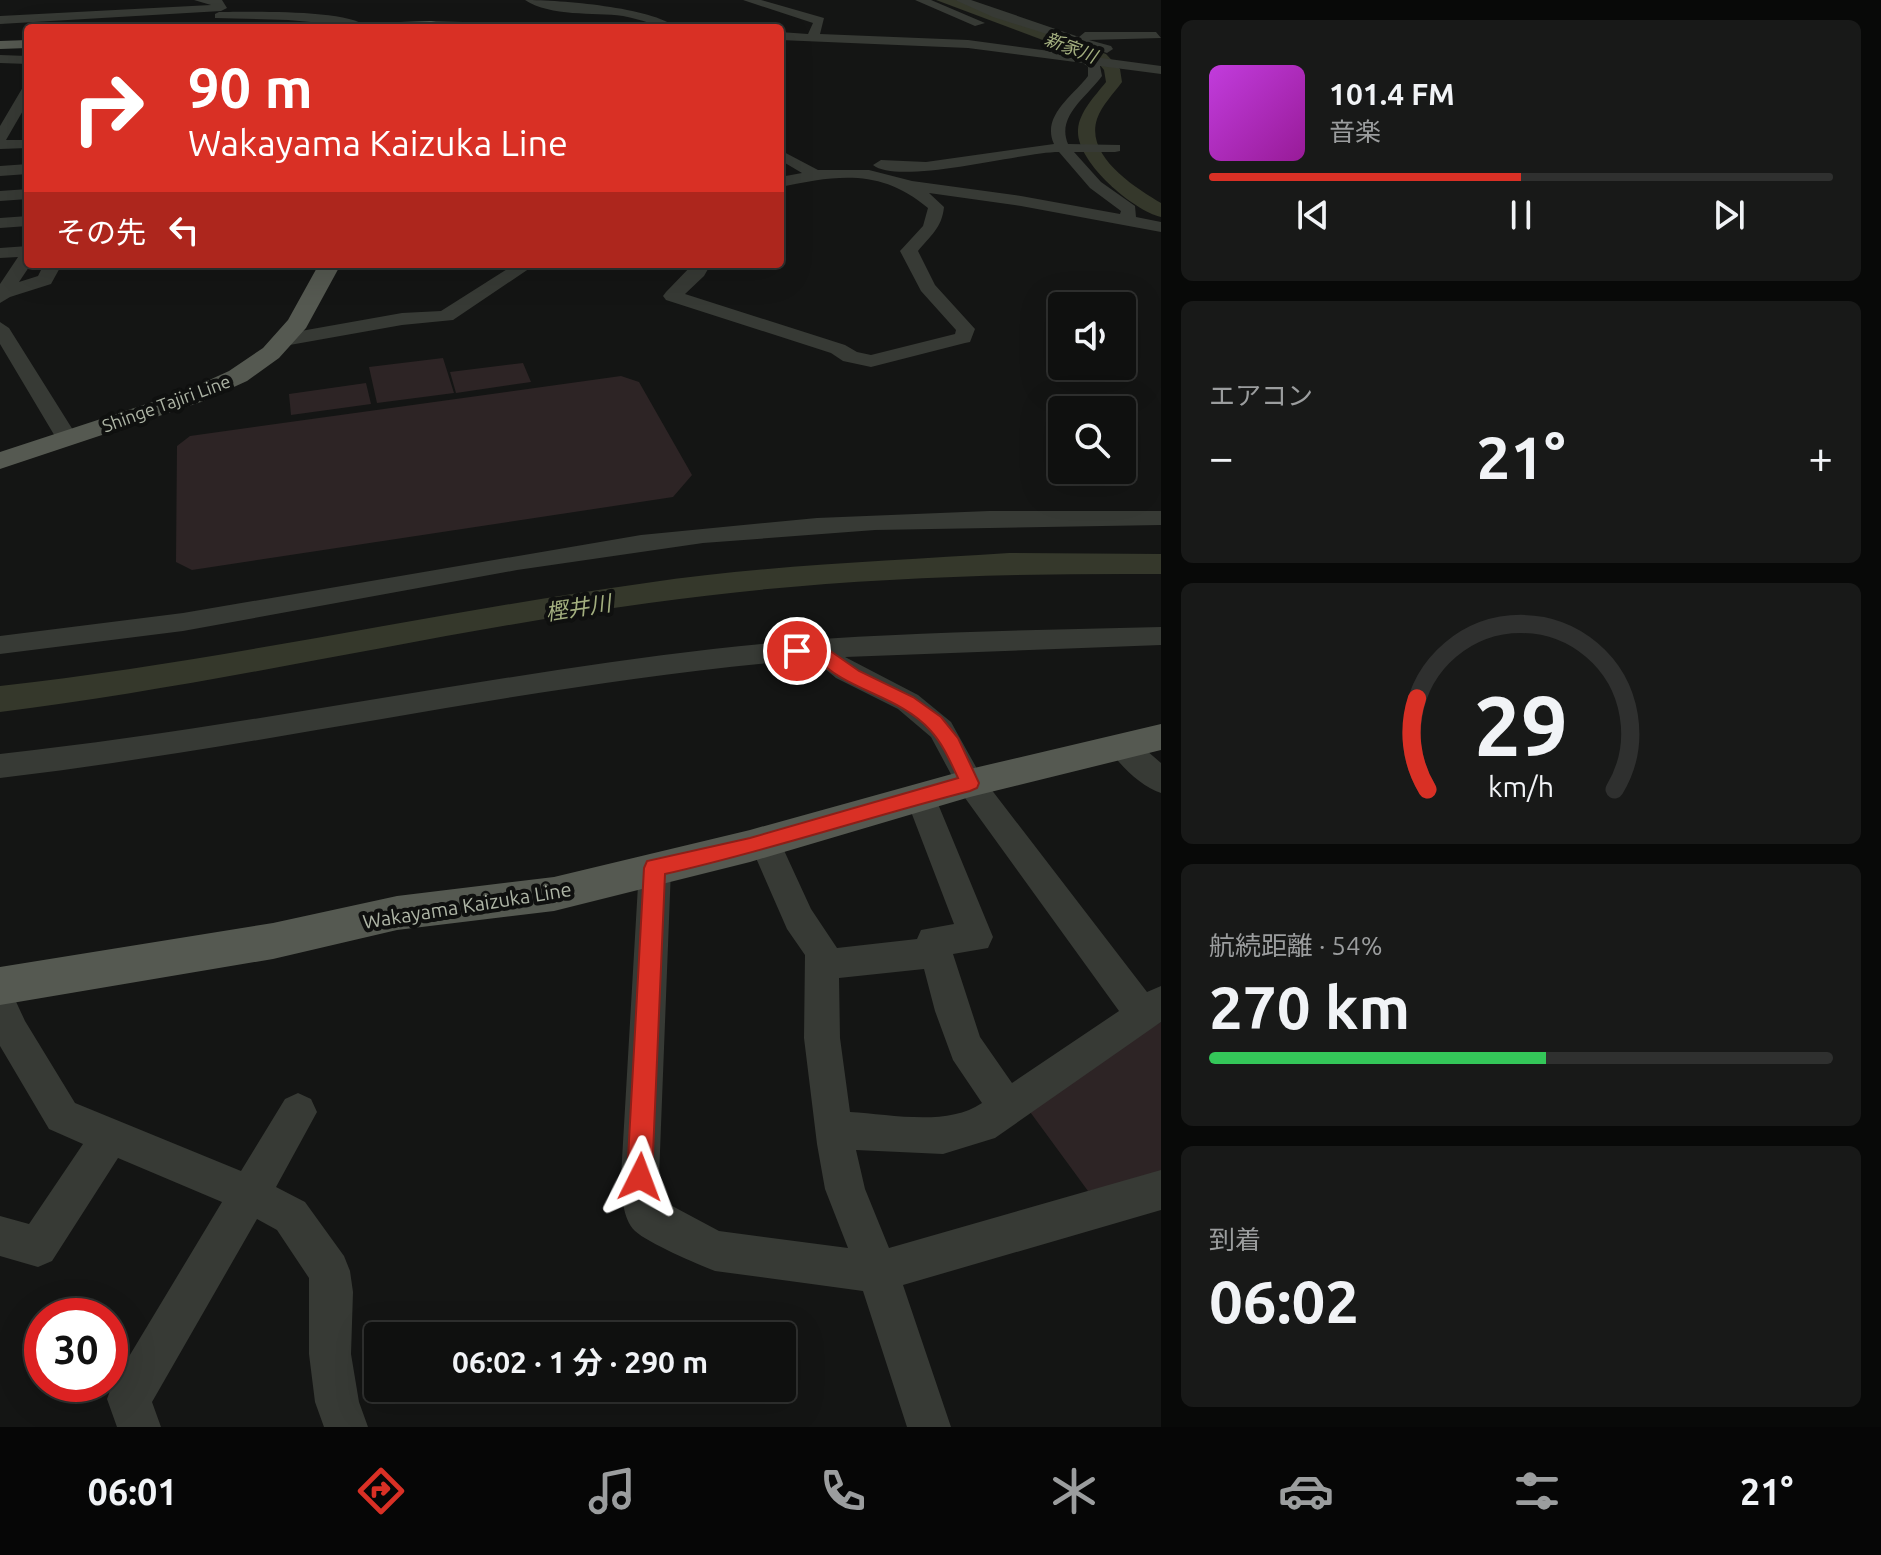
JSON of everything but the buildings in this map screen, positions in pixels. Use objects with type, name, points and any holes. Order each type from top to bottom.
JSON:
[{"type":"main road","points":[[404,24],[433,22]]},
{"type":"main road","name":"Shinge Tajiri Line","points":[[0,461],[213,388],[255,365],[300,321],[328,268]]},
{"type":"main road","name":"Wakayama Kaizuka Line","points":[[0,986],[273,941],[397,913],[554,894],[765,842],[970,783],[1161,737]]},
{"type":"street","points":[[0,7],[162,0]]},
{"type":"street","points":[[0,20],[221,8],[220,3],[200,0]]},
{"type":"street","points":[[264,15],[277,0]]},
{"type":"street","points":[[613,10],[632,0]]},
{"type":"street","points":[[749,0],[820,21],[812,37]]},
{"type":"street","points":[[921,0],[999,30]]},
{"type":"street","points":[[961,0],[997,15],[1116,53],[1139,67]]},
{"type":"street","points":[[100,24],[111,1]]},
{"type":"street","points":[[517,24],[536,1],[590,4],[665,24]]},
{"type":"street","points":[[1004,5],[1047,22],[1046,26],[1073,35],[1159,36]]},
{"type":"street","points":[[219,16],[264,15],[356,24]]},
{"type":"street","points":[[433,22],[460,24]]},
{"type":"street","points":[[1013,35],[1094,66],[1095,76],[1056,125],[1061,147],[1091,182],[1129,209],[1127,220]]},
{"type":"street","points":[[784,36],[968,44],[1161,70]]},
{"type":"street","points":[[7,43],[24,57]]},
{"type":"street","points":[[0,106],[23,105]]},
{"type":"street","points":[[0,138],[23,105]]},
{"type":"street","points":[[0,145],[24,144]]},
{"type":"street","points":[[856,162],[935,166],[1061,147],[1115,148]]},
{"type":"street","points":[[784,156],[815,174]]},
{"type":"street","points":[[0,171],[24,169]]},
{"type":"street","points":[[784,181],[815,174],[869,175],[911,186],[1021,201],[1161,227]]},
{"type":"street","points":[[700,268],[672,296],[838,349],[859,362],[885,359],[923,345],[963,338],[966,329],[927,287],[909,251],[928,233],[936,214],[932,203],[911,186]]},
{"type":"street","points":[[0,196],[24,194]]},
{"type":"street","points":[[0,223],[24,221]]},
{"type":"street","points":[[0,253],[24,253]]},
{"type":"street","points":[[3,290],[24,259]]},
{"type":"street","points":[[3,290],[45,280],[51,268]]},
{"type":"street","points":[[284,340],[402,319],[446,316],[521,268]]},
{"type":"street","points":[[3,337],[67,438]]},
{"type":"street","points":[[0,645],[193,621],[556,556],[704,535],[853,523],[1161,518]]},
{"type":"street","points":[[0,766],[150,749],[710,659],[819,649],[1161,636]]},
{"type":"street","points":[[819,649],[829,661],[906,702],[935,722],[951,743],[970,783],[1155,1008],[982,1125],[943,1135],[834,1130]]},
{"type":"street","points":[[1122,746],[1161,781]]},
{"type":"street","points":[[920,796],[976,937],[933,941],[952,1011],[966,1048],[1006,1107]]},
{"type":"street","points":[[765,842],[799,919],[822,952],[822,1038],[845,1189],[878,1272],[929,1427]]},
{"type":"street","points":[[655,868],[640,1177],[642,1204],[649,1217],[715,1251],[878,1272],[1161,1190]]},
{"type":"street","points":[[822,965],[936,952]]},
{"type":"street","points":[[0,1005],[19,1046],[62,1116],[249,1194],[291,1216],[329,1271],[332,1292],[330,1354],[337,1402],[346,1427]]},
{"type":"street","points":[[139,1427],[129,1399],[298,1112]]},
{"type":"street","points":[[0,1236],[38,1247],[110,1136]]},
{"type":"shaded area","points":[[443,358],[454,393],[377,403],[369,367]]},
{"type":"shaded area","points":[[523,363],[531,382],[456,393],[450,372]]},
{"type":"shaded area","points":[[621,376],[639,382],[692,475],[673,497],[192,570],[176,562],[177,446],[190,436]]},
{"type":"shaded area","points":[[366,383],[371,404],[291,415],[289,394]]},
{"type":"shaded area","points":[[1161,1022],[1161,1175],[1088,1191],[1025,1105]]},
{"type":"waterway","name":"新家川","points":[[943,0],[1101,57],[1112,69],[1114,82],[1089,118],[1086,132],[1089,146],[1097,160],[1122,185],[1161,211]]},
{"type":"waterway","name":"樫井川","points":[[0,699],[119,685],[291,652],[646,593],[748,580],[1009,563],[1161,564]]},
{"type":"route","points":[[640,1177],[655,868],[750,846],[827,825],[879,806],[970,783],[951,743],[935,722],[906,702],[829,661],[819,649],[797,651]]}]
